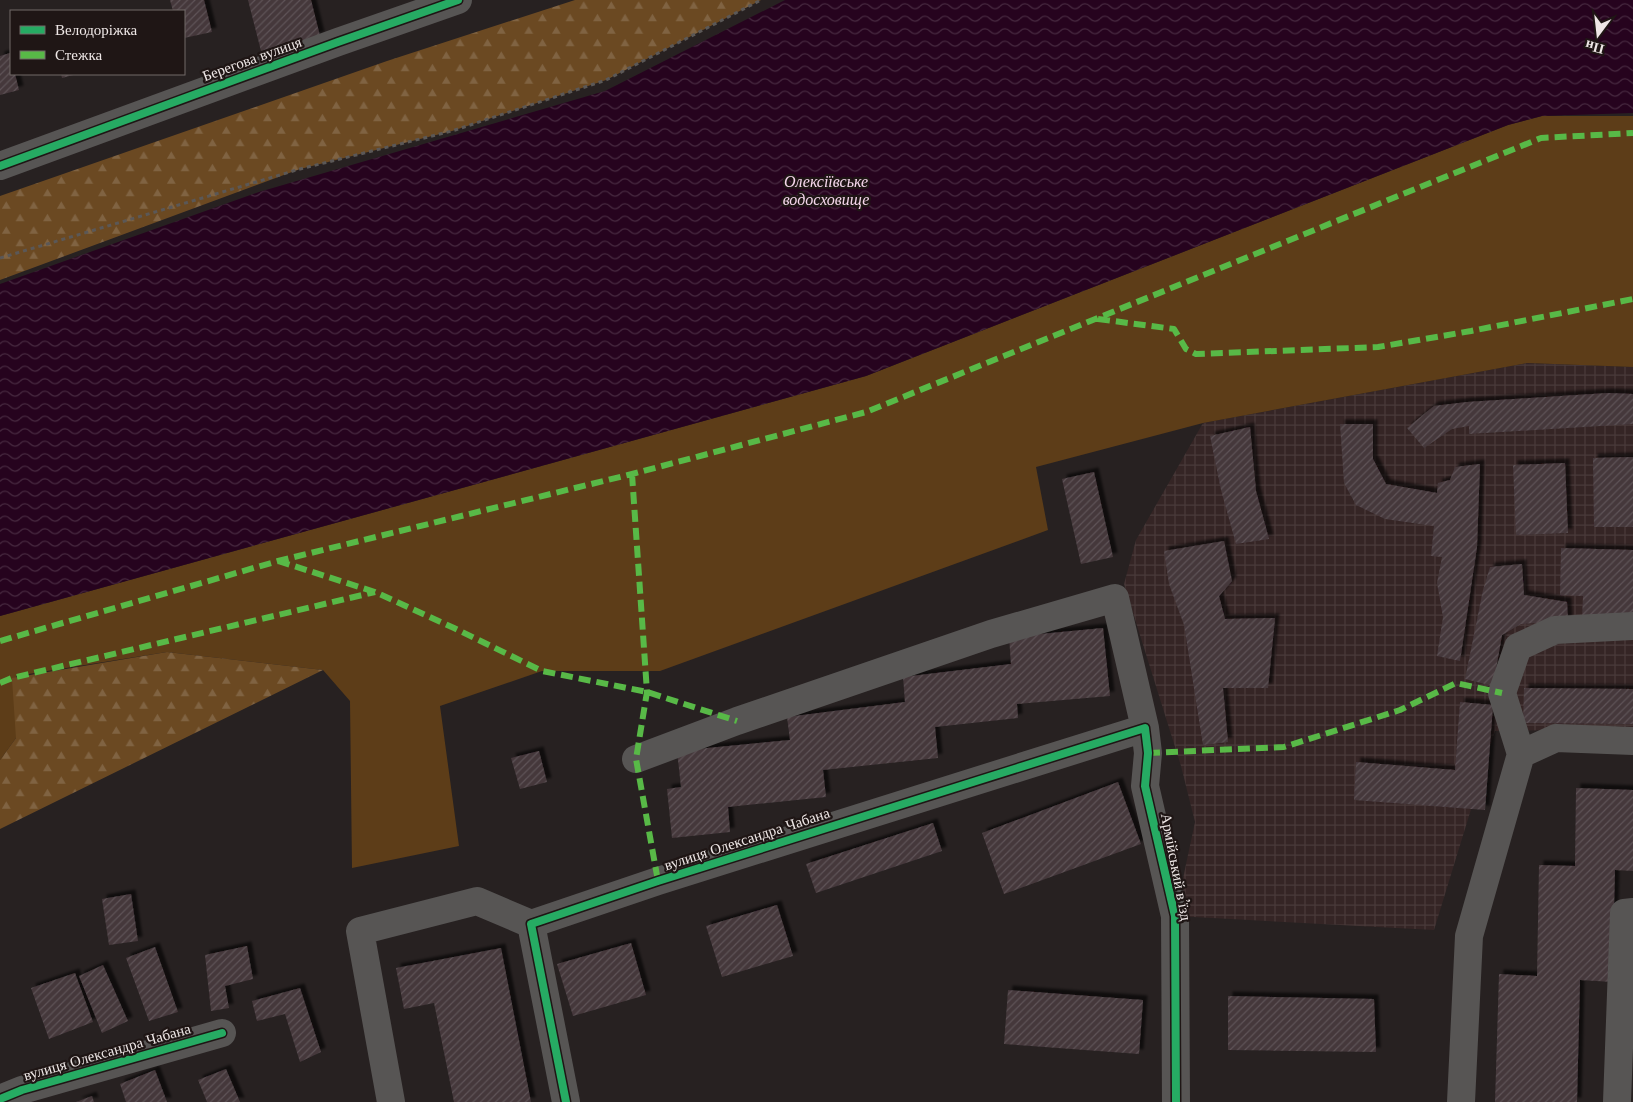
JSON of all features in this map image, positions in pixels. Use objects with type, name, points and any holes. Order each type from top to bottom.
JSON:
[{"type":"street","name":"Берегова вулиця","points":[[0,166],[328,45],[458,0]]},
{"type":"street","name":"Армійський в’їзд","points":[[636,759],[737,721],[981,637],[1115,598],[1145,728],[1148,753],[1145,786],[1174,916],[1176,1102]]},
{"type":"street","points":[[1461,1102],[1469,936],[1521,754],[1502,693],[1518,647],[1554,630],[1633,626]]},
{"type":"street","name":"вулиця Олександра Чабана","points":[[530,924],[677,875],[1145,728]]},
{"type":"street","points":[[1521,754],[1556,738],[1633,741]]},
{"type":"street","points":[[390,1102],[360,931],[476,901],[530,924],[566,1102]]},
{"type":"street","points":[[1617,1102],[1624,913],[1633,912]]},
{"type":"street","name":"вулиця Олександра Чабана","points":[[17,1097],[222,1033]]},
{"type":"path","points":[[0,258],[300,169],[452,131],[606,80],[761,0]]},
{"type":"shaded area","points":[[1542,116],[1633,116],[1633,367],[1527,363],[1203,423],[1036,467],[1048,530],[660,671],[542,671],[440,706],[459,846],[352,868],[350,701],[323,670],[167,652],[16,676],[16,738],[0,760],[0,616],[866,376],[1508,125]]},
{"type":"shaded area","points":[[1527,363],[1633,367],[1633,729],[1495,731],[1434,930],[1175,916],[1195,822],[1181,766],[1124,584],[1136,540],[1203,423]]},
{"type":"green space","points":[[575,0],[761,0],[606,80],[452,131],[300,169],[0,280],[0,196],[387,61]]},
{"type":"green space","points":[[167,652],[323,670],[0,829],[0,760],[16,738],[12,678]]},
{"type":"water","name":"Олексіївське водосховище","points":[[785,0],[1633,0],[1633,113],[1542,116],[1508,125],[866,376],[0,616],[0,284],[259,192],[605,91]]},
{"type":"building","points":[[170,0],[204,0],[212,32],[185,38],[185,10],[173,10]]},
{"type":"building","points":[[248,0],[311,0],[320,36],[261,51]]},
{"type":"building","points":[[10,53],[10,75],[15,75],[19,90],[0,95],[0,56]]},
{"type":"building","points":[[61,75],[73,75],[62,78]]},
{"type":"building","points":[[1608,393],[1633,394],[1633,424],[1469,434],[1469,426],[1452,429],[1424,448],[1407,428],[1434,406],[1467,402]]},
{"type":"building","points":[[1340,424],[1373,424],[1373,459],[1386,484],[1437,493],[1438,483],[1450,480],[1455,467],[1480,464],[1477,547],[1460,661],[1437,656],[1443,617],[1437,583],[1442,557],[1431,556],[1434,526],[1385,519],[1356,505],[1344,483]]},
{"type":"building","points":[[1250,427],[1256,491],[1269,539],[1236,544],[1221,490],[1210,436]]},
{"type":"building","points":[[1633,457],[1633,527],[1594,527],[1593,458]]},
{"type":"building","points":[[1565,463],[1568,533],[1516,535],[1513,465]]},
{"type":"building","points":[[1094,472],[1113,557],[1081,564],[1062,479]]},
{"type":"building","points":[[1224,541],[1232,581],[1219,596],[1225,619],[1275,618],[1268,688],[1223,688],[1228,742],[1203,745],[1184,625],[1169,584],[1164,551]]},
{"type":"building","points":[[1561,548],[1633,550],[1633,620],[1582,619],[1583,596],[1560,595]]},
{"type":"building","points":[[1522,564],[1524,595],[1567,602],[1568,621],[1521,624],[1502,635],[1493,686],[1465,679],[1483,590],[1490,567]]},
{"type":"building","points":[[1103,628],[1110,696],[1017,704],[1018,718],[935,727],[938,758],[823,770],[826,797],[728,807],[730,832],[672,838],[667,789],[681,787],[677,751],[790,740],[787,717],[905,702],[903,677],[1011,664],[1009,637]]},
{"type":"building","points":[[1524,688],[1633,689],[1633,724],[1523,723]]},
{"type":"building","points":[[1460,702],[1493,705],[1485,810],[1354,800],[1356,762],[1455,770]]},
{"type":"building","points":[[539,751],[547,782],[520,789],[511,758]]},
{"type":"building","points":[[1118,782],[1141,844],[1004,894],[982,833]]},
{"type":"building","points":[[1576,788],[1633,790],[1633,871],[1615,870],[1612,982],[1580,980],[1577,1102],[1495,1102],[1499,974],[1537,976],[1539,865],[1575,866]]},
{"type":"building","points":[[933,823],[942,851],[816,893],[806,864]]},
{"type":"building","points":[[131,894],[138,941],[109,945],[102,899]]},
{"type":"building","points":[[777,905],[793,956],[722,977],[706,926]]},
{"type":"building","points":[[631,943],[646,995],[573,1016],[557,964]]},
{"type":"building","points":[[247,946],[253,979],[225,986],[229,1008],[211,1011],[205,955]]},
{"type":"building","points":[[155,947],[178,1012],[149,1021],[126,958]]},
{"type":"building","points":[[501,948],[531,1102],[454,1102],[434,1003],[404,1009],[396,968]]},
{"type":"building","points":[[103,965],[128,1021],[102,1033],[79,976]]},
{"type":"building","points":[[75,973],[93,1022],[49,1039],[31,988]]},
{"type":"building","points":[[300,988],[321,1052],[300,1062],[285,1014],[257,1021],[252,1001]]},
{"type":"building","points":[[1008,990],[1143,1000],[1139,1054],[1004,1044]]},
{"type":"building","points":[[1228,996],[1374,999],[1376,1052],[1228,1050]]},
{"type":"building","points":[[226,1069],[240,1102],[207,1102],[198,1080]]},
{"type":"building","points":[[155,1070],[167,1102],[126,1102],[120,1084]]},
{"type":"building","points":[[92,1096],[94,1102],[76,1102]]},
{"type":"marked path","points":[[0,641],[278,561],[632,474],[866,412],[1541,138],[1633,133]]},
{"type":"marked path","points":[[1098,319],[1174,329],[1186,349],[1196,354],[1378,347],[1633,299]]},
{"type":"marked path","points":[[632,474],[647,692],[636,759],[658,881]]},
{"type":"marked path","points":[[278,561],[375,592],[542,671],[647,692],[737,721]]},
{"type":"marked path","points":[[0,683],[12,678],[375,592]]},
{"type":"marked path","points":[[1148,753],[1284,747],[1400,710],[1456,683],[1502,693]]},
{"type":"cycle path","points":[[0,166],[458,0]]},
{"type":"cycle path","points":[[566,1102],[531,924],[658,881],[1145,728],[1148,753],[1145,786],[1175,916],[1176,1102]]},
{"type":"cycle path","points":[[0,1099],[22,1090],[222,1033]]}]
